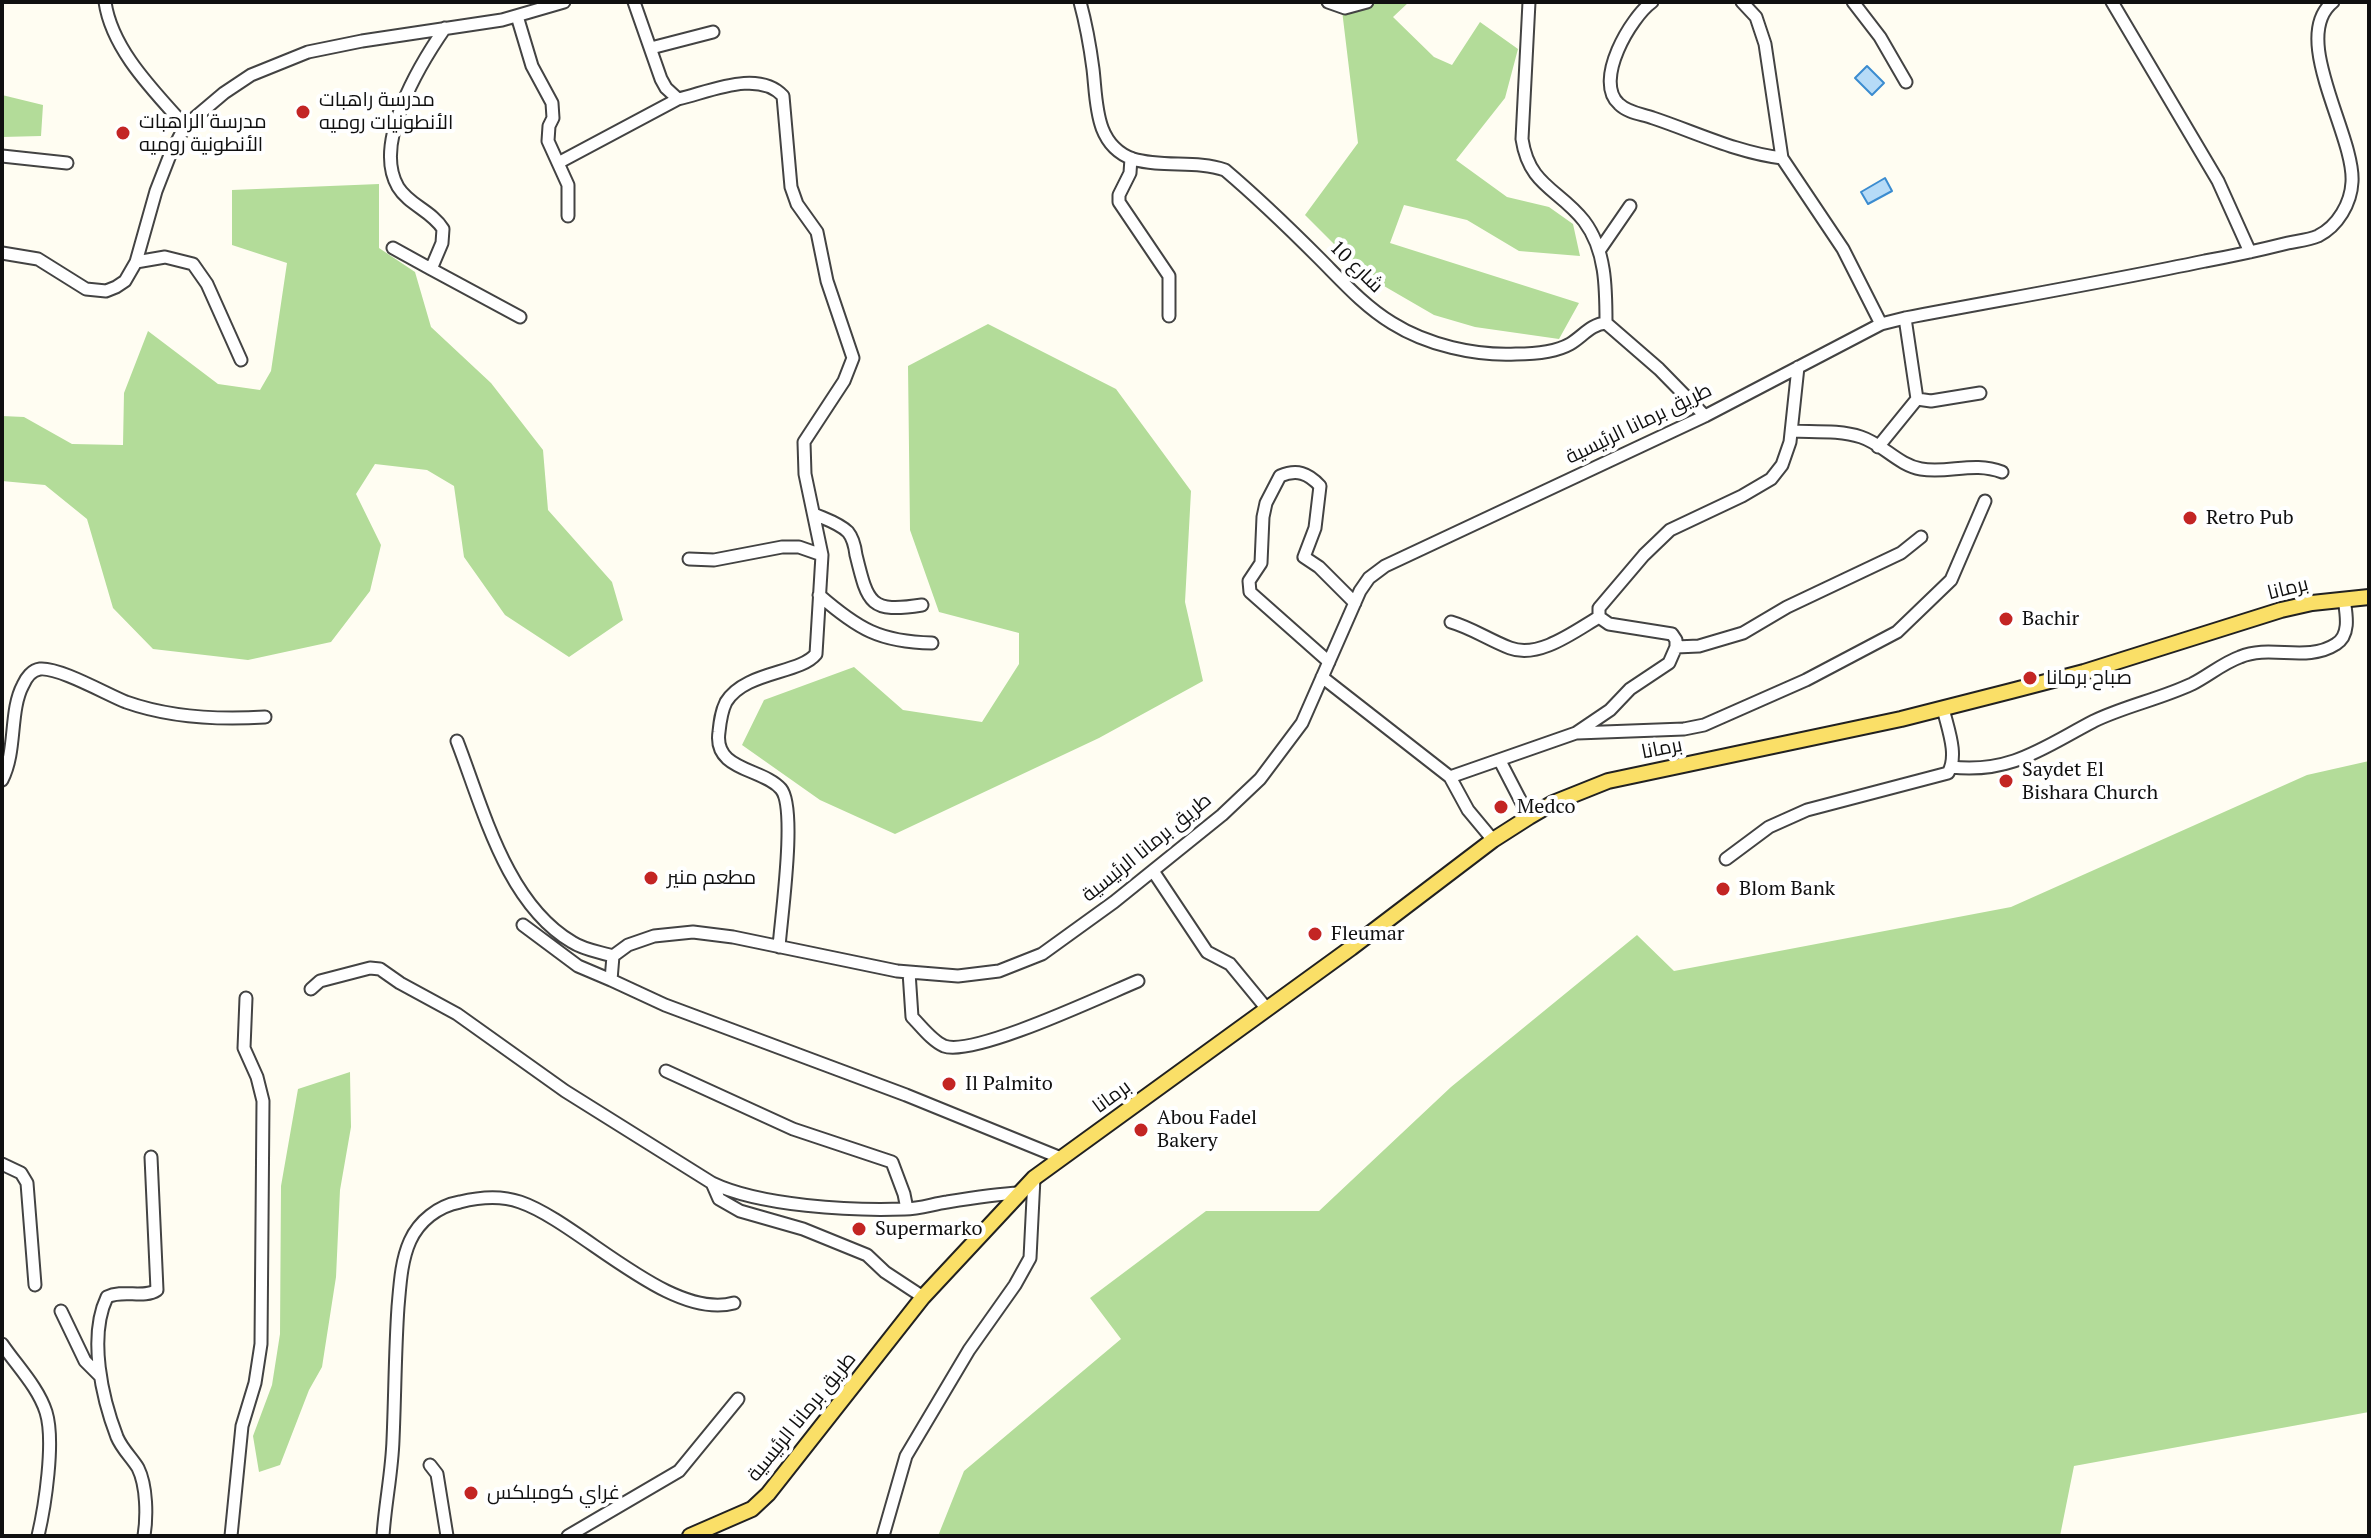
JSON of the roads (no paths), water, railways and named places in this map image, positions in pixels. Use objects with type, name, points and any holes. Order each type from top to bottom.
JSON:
[{"type":"main road","name":"برمانا","points":[[1061,1158],[1493,840],[1553,803],[1608,781],[1743,754],[2084,672],[2281,610],[2369,597]]},
{"type":"main road","name":"طريق برمانا الرئيسية","points":[[690,1536],[752,1509],[768,1494],[923,1297],[1034,1178],[1061,1158]]},
{"type":"street","points":[[105,2],[115,35],[146,81],[185,126]]},
{"type":"street","points":[[2,253],[38,259],[86,289],[106,291],[125,281],[136,262],[156,191],[185,126],[251,75],[282,61],[329,48],[517,16],[564,2]]},
{"type":"street","points":[[634,2],[666,88],[678,99]]},
{"type":"street","points":[[1080,2],[1087,29],[1095,108],[1100,126],[1109,141],[1131,158],[1130,173],[1119,195],[1119,202],[1169,276],[1169,316]]},
{"type":"street","points":[[1328,2],[1345,8],[1367,2]]},
{"type":"street","points":[[1529,2],[1522,139],[1524,154],[1532,172],[1585,223],[1599,251],[1604,273],[1606,323],[1659,369],[1705,416]]},
{"type":"street","points":[[1652,2],[1639,11],[1620,44],[1611,80],[1613,96],[1619,104],[1632,112],[1716,141],[1782,158]]},
{"type":"street","points":[[1742,2],[1756,17],[1765,44],[1782,158],[1843,249],[1881,324]]},
{"type":"street","points":[[1853,2],[1880,37],[1906,82]]},
{"type":"street","points":[[2112,2],[2218,181],[2250,252]]},
{"type":"street","name":"طريق برمانا الرئيسية","points":[[613,956],[628,945],[654,936],[693,932],[828,959],[958,976],[999,971],[1042,954],[1153,871],[1260,779],[1302,723],[1355,603],[1369,578],[1385,566],[1705,416],[1881,324],[2250,252],[2317,236],[2341,216],[2348,201],[2353,172],[2319,57],[2319,33],[2325,9],[2333,2]]},
{"type":"street","points":[[517,16],[532,66],[552,103],[553,118],[548,141],[568,185],[568,216]]},
{"type":"street","points":[[431,269],[442,243],[443,229],[424,208],[403,194],[389,160],[406,92],[445,28]]},
{"type":"street","points":[[651,48],[713,32]]},
{"type":"street","points":[[558,163],[678,99],[755,83],[775,87],[783,96],[791,187],[797,204],[817,232],[827,281],[853,358],[844,381],[804,442],[805,474],[822,555],[816,654],[809,661],[745,686],[728,700],[721,715],[718,739],[726,756],[736,766],[770,781],[782,790],[788,803],[790,825],[779,947]]},
{"type":"street","points":[[2,156],[67,163]]},
{"type":"street","name":"شارع 10","points":[[1131,158],[1148,162],[1212,165],[1225,170],[1372,308],[1392,324],[1438,344],[1492,354],[1537,353],[1569,344],[1593,327],[1606,323]]},
{"type":"street","points":[[1599,251],[1630,206]]},
{"type":"street","points":[[393,248],[520,317]]},
{"type":"street","points":[[136,262],[165,257],[193,264],[207,284],[241,360]]},
{"type":"street","points":[[1878,447],[1917,399],[1905,318]]},
{"type":"street","points":[[1599,617],[1599,608],[1670,530],[1771,479],[1782,465],[1792,431],[1798,367]]},
{"type":"street","points":[[1917,399],[1931,401],[1980,393]]},
{"type":"street","points":[[1792,431],[1860,437],[1916,469],[1931,471],[1988,467],[2002,472]]},
{"type":"street","points":[[1329,662],[1250,592],[1249,581],[1261,563],[1266,503],[1280,476],[1293,471],[1312,477],[1320,486],[1315,528],[1304,557],[1319,567],[1355,603]]},
{"type":"street","points":[[1576,733],[1684,729],[1704,725],[1806,680],[1897,632],[1951,580],[1985,501]]},
{"type":"street","points":[[814,514],[849,533],[865,588],[872,600],[882,608],[922,605]]},
{"type":"street","points":[[1676,647],[1721,641],[1743,633],[1799,601],[1901,553],[1921,537]]},
{"type":"street","points":[[689,559],[714,560],[782,547],[799,547],[822,555]]},
{"type":"street","points":[[819,595],[843,616],[880,637],[932,643]]},
{"type":"street","points":[[1951,767],[1992,768],[2021,760],[2094,721],[2193,683],[2247,654],[2322,651],[2341,642],[2345,635],[2344,599]]},
{"type":"street","points":[[1451,622],[1473,629],[1512,649],[1526,651],[1574,632],[1599,617]]},
{"type":"street","points":[[1450,777],[1576,733],[1610,710],[1630,689],[1669,663],[1676,647],[1672,634],[1609,624],[1599,617]]},
{"type":"street","points":[[2,780],[9,764],[23,685],[32,672],[42,669],[126,702],[158,711],[226,720],[265,717]]},
{"type":"street","points":[[1322,677],[1450,777],[1468,810],[1493,840]]},
{"type":"street","points":[[1726,859],[1769,827],[1807,810],[1948,773],[1953,753],[1943,708]]},
{"type":"street","points":[[457,741],[509,873],[521,894],[540,916],[572,943],[613,956],[611,980]]},
{"type":"street","points":[[1500,761],[1529,817]]},
{"type":"street","points":[[1153,871],[1207,952],[1230,964],[1267,1009]]},
{"type":"street","points":[[523,925],[578,966],[665,1005],[906,1095],[1061,1158]]},
{"type":"street","points":[[311,989],[320,981],[370,968],[380,969],[457,1014],[565,1091],[712,1183],[750,1197],[817,1205],[907,1209],[979,1196],[1020,1193]]},
{"type":"street","points":[[909,972],[912,1017],[945,1046],[963,1048],[1039,1024],[1138,981]]},
{"type":"street","points":[[231,1536],[242,1426],[255,1383],[261,1344],[263,1101],[257,1077],[244,1048],[246,998]]},
{"type":"street","points":[[666,1071],[793,1129],[892,1162],[907,1209]]},
{"type":"street","points":[[144,1536],[144,1497],[139,1470],[118,1439],[98,1358],[101,1318],[107,1297],[120,1292],[151,1294],[157,1290],[151,1157]]},
{"type":"street","points":[[2,1164],[21,1173],[27,1183],[35,1285]]},
{"type":"street","points":[[883,1536],[906,1456],[969,1350],[1015,1285],[1030,1258],[1034,1178]]},
{"type":"street","points":[[712,1183],[719,1199],[740,1211],[803,1229],[867,1255],[885,1272],[923,1297]]},
{"type":"street","points":[[383,1536],[393,1444],[396,1335],[403,1265],[410,1240],[422,1222],[434,1212],[449,1204],[481,1198],[499,1197],[520,1202],[544,1212],[605,1255],[683,1299],[701,1305],[734,1303]]},
{"type":"street","points":[[61,1311],[85,1361],[100,1376]]},
{"type":"street","points":[[2,1344],[34,1390],[45,1411],[48,1425],[46,1502],[38,1536]]},
{"type":"street","points":[[568,1536],[679,1471],[738,1399]]},
{"type":"street","points":[[430,1465],[437,1474],[447,1536]]},
{"type":"water","points":[[1867,66],[1884,83],[1872,95],[1855,78]]},
{"type":"water","points":[[1885,178],[1892,191],[1868,204],[1861,192]]},
{"type":"place","name":"مدرسة راهبات الأنطونيات روميه","points":[[303,112]]},
{"type":"place","name":"مدرسة الراهبات الأنطونية روميه","points":[[123,133]]},
{"type":"place","name":"Retro Pub","points":[[2190,518]]},
{"type":"place","name":"Bachir","points":[[2006,619]]},
{"type":"place","name":"صباح برمانا","points":[[2030,678]]},
{"type":"place","name":"Saydet El Bishara Church","points":[[2006,781]]},
{"type":"place","name":"Medco","points":[[1501,807]]},
{"type":"place","name":"مطعم منير","points":[[651,878]]},
{"type":"place","name":"Blom Bank","points":[[1723,889]]},
{"type":"place","name":"Fleumar","points":[[1315,934]]},
{"type":"place","name":"Il Palmito","points":[[949,1084]]},
{"type":"place","name":"Abou Fadel Bakery","points":[[1141,1130]]},
{"type":"place","name":"Supermarko","points":[[859,1229]]},
{"type":"place","name":"غراي كومبلكس","points":[[471,1493]]}]
